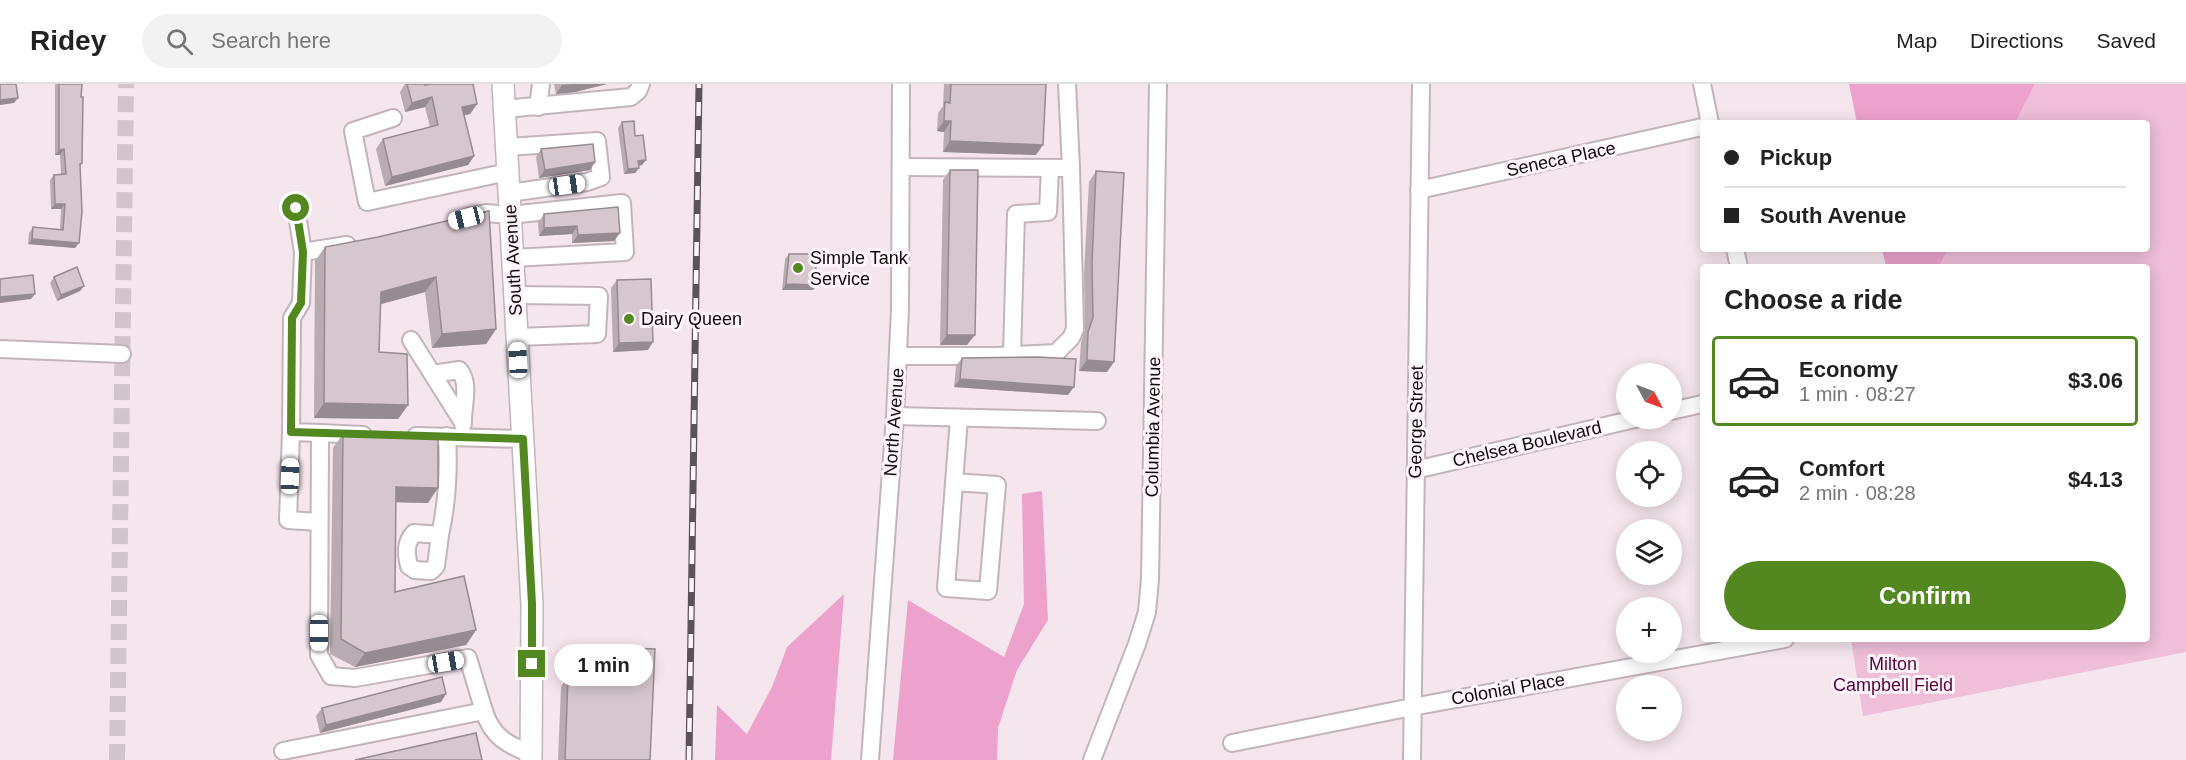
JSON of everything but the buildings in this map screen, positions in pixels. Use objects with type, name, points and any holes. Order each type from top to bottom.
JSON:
[{"type":"main road","name":"South Avenue","points":[[503,84],[532,604],[531,757]]},
{"type":"street","points":[[538,107],[541,84]]},
{"type":"street","points":[[504,109],[631,97],[638,91],[641,84]]},
{"type":"street","name":"North Avenue","points":[[870,760],[898,356],[901,84]]},
{"type":"street","points":[[898,356],[1012,356],[1056,353],[1071,338],[1075,329],[1067,84]]},
{"type":"street","name":"Columbia Avenue","points":[[1092,760],[1147,612],[1150,579],[1158,84]]},
{"type":"street","name":"George Street","points":[[1412,760],[1421,84]]},
{"type":"street","points":[[1702,84],[1709,120]]},
{"type":"street","points":[[393,118],[353,131],[367,202],[508,172]]},
{"type":"street","name":"Seneca Place","points":[[1419,190],[1700,128]]},
{"type":"street","points":[[507,147],[597,141],[601,177],[587,182],[509,193]]},
{"type":"street","points":[[901,167],[1071,168]]},
{"type":"street","points":[[1012,356],[1016,214],[1048,212],[1050,168]]},
{"type":"street","points":[[453,221],[486,213],[510,215],[622,203],[625,252],[513,258]]},
{"type":"street","points":[[296,208],[303,252],[301,303],[292,318],[288,520],[319,522]]},
{"type":"street","points":[[303,252],[365,242]]},
{"type":"street","points":[[515,295],[599,296],[597,334],[517,337]]},
{"type":"street","points":[[411,340],[433,374],[463,429]]},
{"type":"street","points":[[0,349],[123,354]]},
{"type":"street","points":[[433,374],[459,370],[463,375],[465,396],[463,429]]},
{"type":"street","points":[[1682,409],[1700,404]]},
{"type":"street","points":[[895,416],[1097,420]]},
{"type":"street","points":[[954,482],[997,485],[988,591],[946,588],[954,482],[959,418]]},
{"type":"street","name":"Chelsea Boulevard","points":[[1415,470],[1616,423]]},
{"type":"street","points":[[398,436],[447,436],[463,429],[523,439]]},
{"type":"street","points":[[291,432],[376,435]]},
{"type":"street","points":[[320,433],[319,655],[331,676],[355,678],[468,658],[487,720],[506,744],[531,757]]},
{"type":"street","points":[[440,535],[446,509],[447,436]]},
{"type":"street","name":"Colonial Place","points":[[1232,743],[1412,707],[1769,642]]},
{"type":"street","points":[[283,751],[484,711]]},
{"type":"green space","name":"Milton Campbell Field","points":[[2035,84],[2186,84],[2186,652],[1863,716],[1851,642],[2150,642],[2150,264],[1940,264],[1946,252],[2150,252],[2150,120],[2017,120]]},
{"type":"shaded area","points":[[1849,84],[2035,84],[2017,120],[1856,120]]},
{"type":"shaded area","points":[[1883,252],[1946,252],[1940,264],[1885,264]]},
{"type":"shaded area","points":[[1042,491],[1048,620],[1017,670],[998,728],[997,760],[893,760],[908,600],[1004,657],[1024,604],[1022,494]]},
{"type":"shaded area","points":[[844,594],[831,760],[715,760],[717,705],[747,734],[772,687],[787,647]]},
{"type":"tunnel","points":[[117,760],[126,84]]},
{"type":"railway","points":[[689,760],[699,84]]},
{"type":"place","name":"Simple Tank Service","points":[[798,268]]},
{"type":"place","name":"Dairy Queen","points":[[629,319]]},
{"type":"route","points":[[296,208],[303,252],[301,303],[292,318],[291,432],[523,439],[532,604],[532,664]]}]
